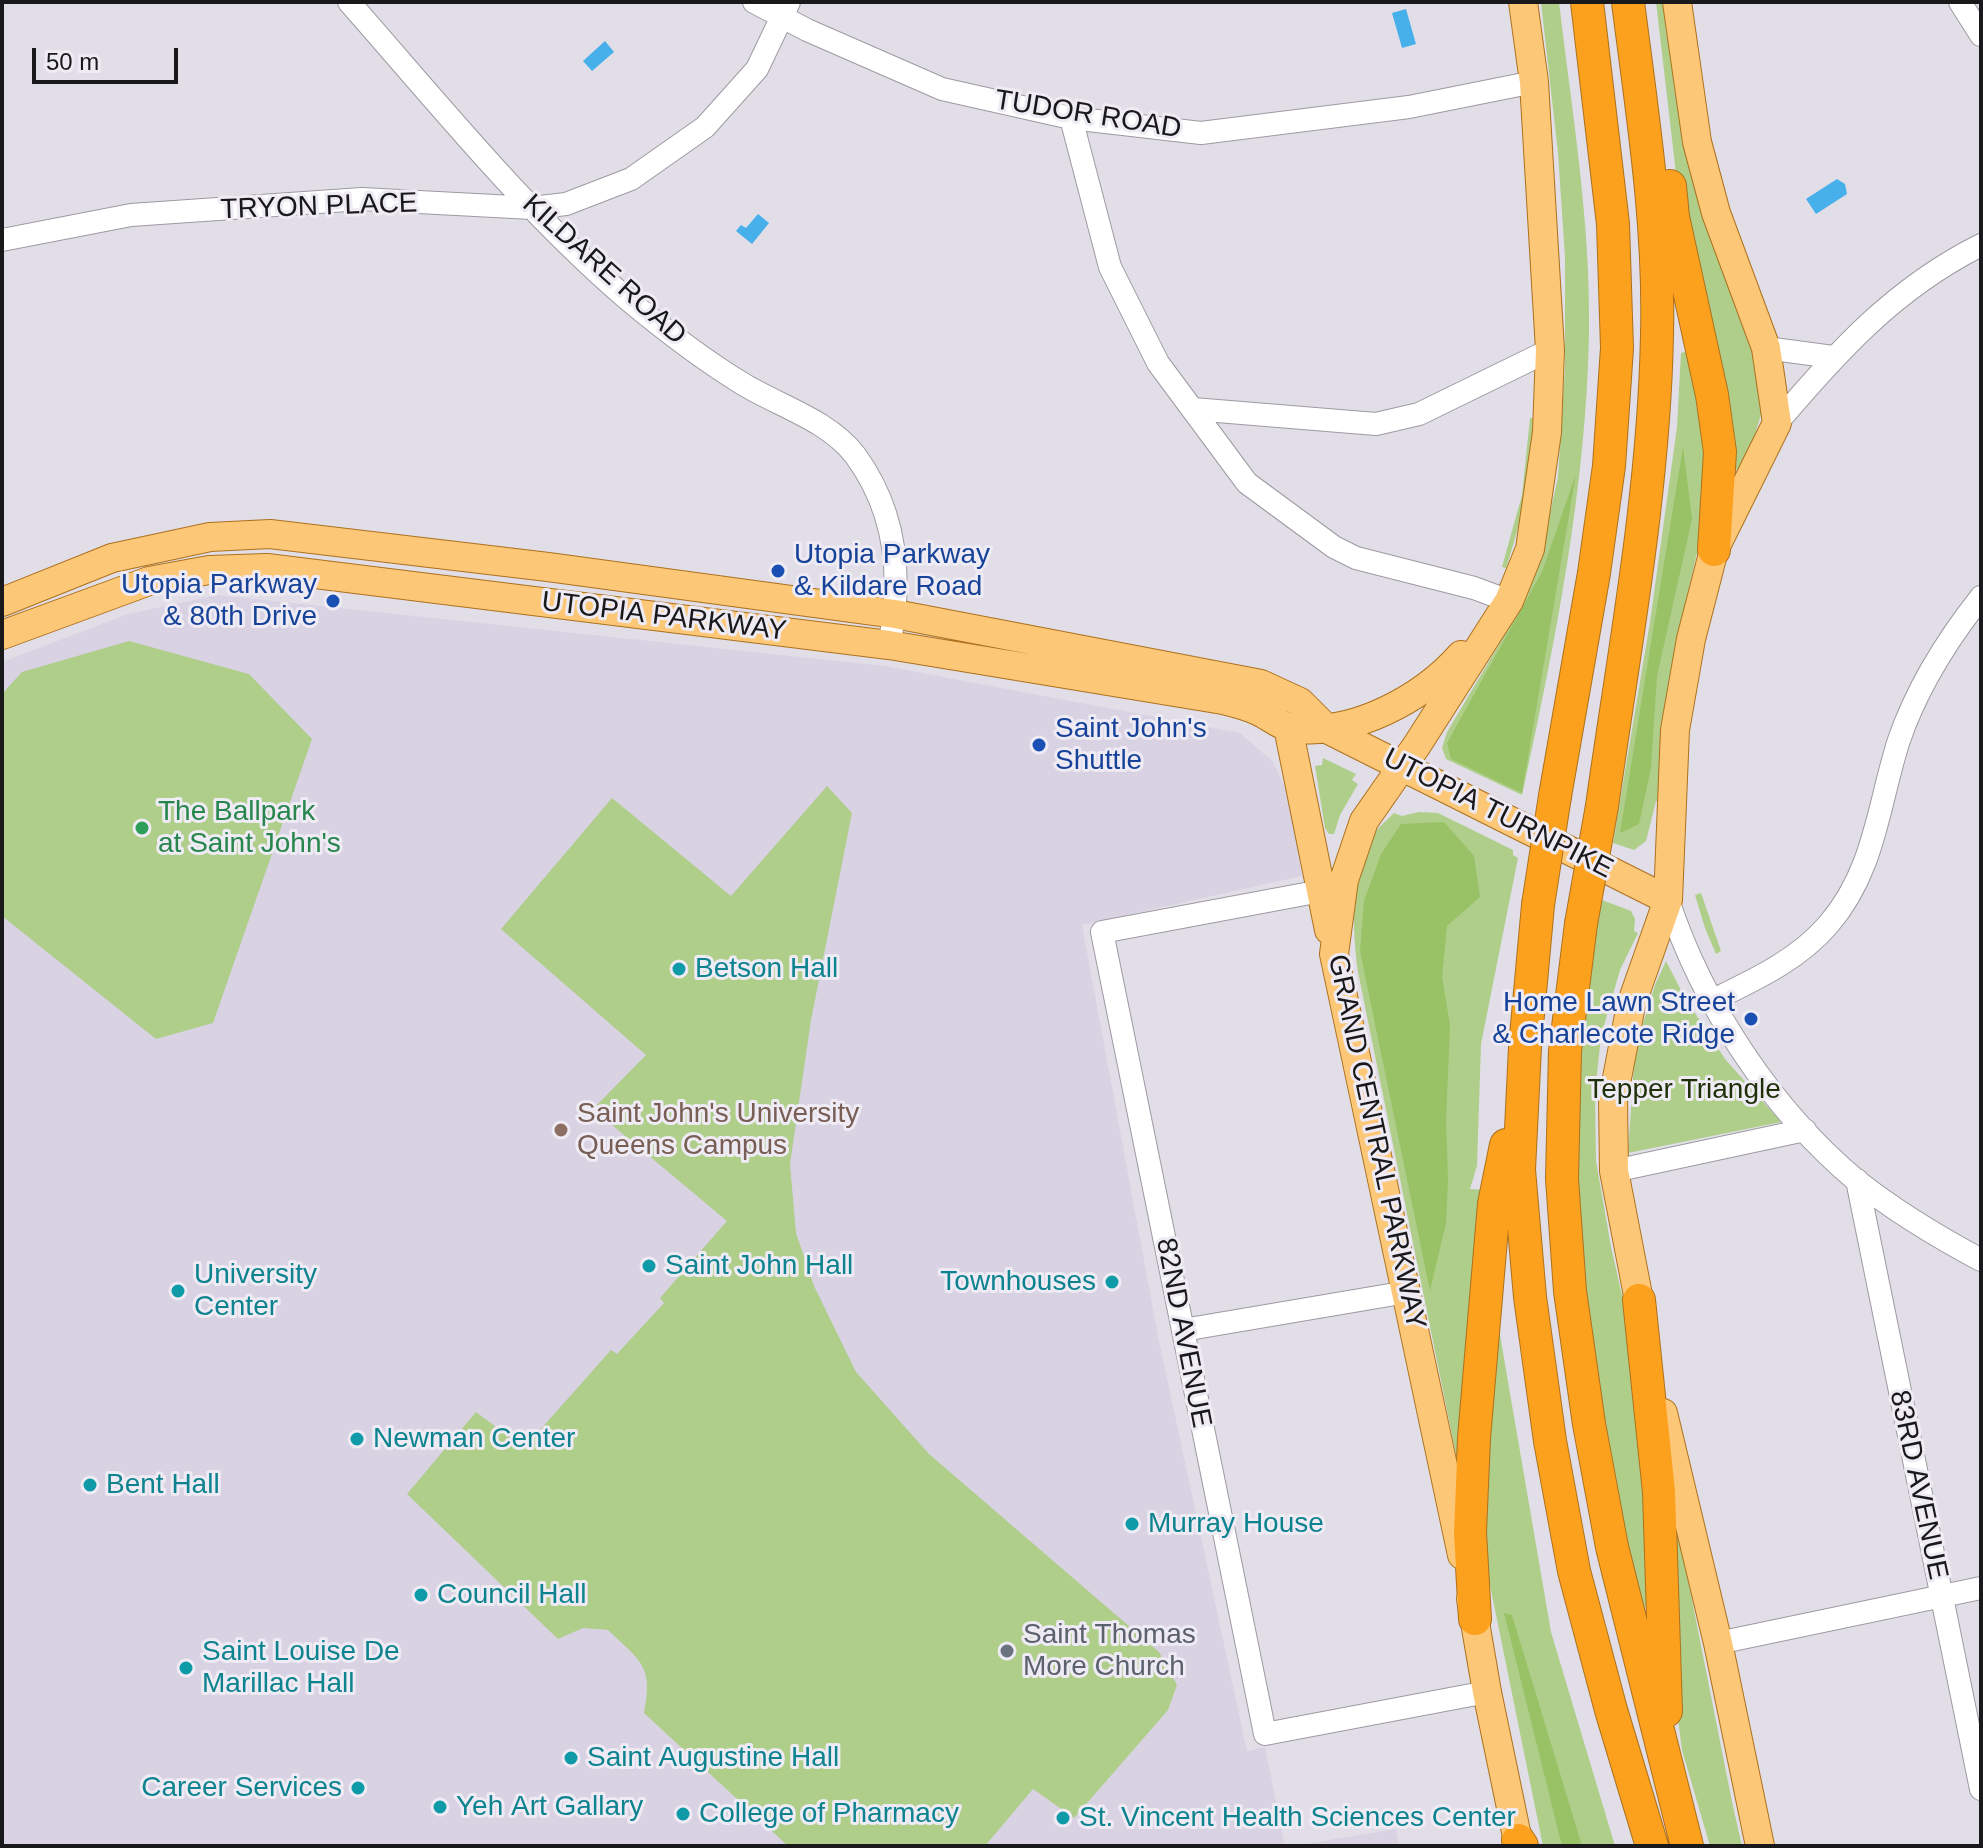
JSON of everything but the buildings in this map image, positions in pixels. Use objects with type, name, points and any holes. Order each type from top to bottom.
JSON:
[{"type":"highway","points":[[1587,2],[1613,224],[1617,348],[1603,512],[1538,905],[1525,1047],[1519,1170],[1530,1297],[1550,1441],[1574,1571],[1652,1846]]},
{"type":"highway","points":[[1628,2],[1652,196],[1658,333],[1650,462],[1636,579],[1581,924],[1565,1051],[1562,1179],[1570,1291],[1589,1424],[1612,1547],[1687,1846]]},
{"type":"highway","points":[[1639,2],[1663,131],[1673,217],[1720,452],[1714,550]]},
{"type":"highway","points":[[1475,1619],[1470,1532],[1474,1438],[1494,1204],[1525,1047]]},
{"type":"highway","points":[[1639,1300],[1659,1492],[1665,1690],[1672,1778]]},
{"type":"main road","name":"GRAND CENTRAL PARKWAY","points":[[1519,1844],[1475,1619],[1334,954],[1344,880],[1364,821],[1509,601],[1530,549],[1547,432],[1550,350],[1534,82],[1523,2]]},
{"type":"main road","points":[[1677,2],[1697,142],[1716,213],[1766,348],[1777,423],[1714,550],[1691,639],[1675,730],[1668,900],[1631,1005],[1613,1099],[1614,1171],[1672,1453],[1718,1643],[1760,1846]]},
{"type":"main road","name":"UTOPIA PARKWAY","points":[[2,602],[112,558],[210,537],[270,534],[548,567],[895,614],[1240,678],[1300,702],[1327,729]]},
{"type":"main road","name":"UTOPIA PARKWAY","points":[[2,635],[149,581],[209,570],[267,568],[889,645],[1223,700],[1255,710],[1288,727],[1327,729]]},
{"type":"main road","points":[[1327,729],[1390,708],[1444,675],[1509,601]]},
{"type":"main road","points":[[1288,727],[1334,954]]},
{"type":"main road","name":"UTOPIA TURNPIKE","points":[[1327,729],[1668,900]]},
{"type":"street","name":"KILDARE ROAD","points":[[349,2],[532,208],[625,297],[678,340],[743,385],[818,424],[853,452],[880,494],[897,562],[895,614],[889,645]]},
{"type":"street","name":"TUDOR ROAD","points":[[754,2],[786,9],[807,30],[942,89],[1071,118],[1201,133],[1409,107],[1534,82]]},
{"type":"street","points":[[1960,2],[1981,35]]},
{"type":"street","name":"TRYON PLACE","points":[[2,240],[131,215],[362,199],[532,208],[566,204],[631,179],[705,127],[757,69],[786,9]]},
{"type":"street","points":[[1071,118],[1110,267],[1158,363],[1247,483],[1334,547],[1356,558],[1474,588],[1509,601]]},
{"type":"street","points":[[1777,423],[1833,357],[1879,313],[1912,287],[1981,245]]},
{"type":"street","points":[[1766,348],[1833,357]]},
{"type":"street","points":[[1193,409],[1376,424],[1419,414],[1550,350]]},
{"type":"street","points":[[1711,1001],[1787,961],[1828,926],[1847,901],[1871,850],[1882,795],[1901,735],[1919,694],[1946,646],[1981,597]]},
{"type":"street","name":"82ND AVENUE","points":[[1321,891],[1102,932],[1265,1734],[1487,1692]]},
{"type":"street","points":[[1668,900],[1678,932],[1711,1001],[1753,1066],[1805,1130],[1857,1180],[1908,1217],[1981,1260]]},
{"type":"street","points":[[1614,1171],[1805,1130]]},
{"type":"street","name":"83RD AVENUE","points":[[1857,1180],[1981,1789]]},
{"type":"street","points":[[1183,1330],[1407,1292]]},
{"type":"street","points":[[1718,1643],[1981,1588]]},
{"type":"shaded area","name":"Saint John's University Queens Campus","points":[[217,595],[885,666],[1240,733],[1273,762],[1289,795],[1302,876],[1082,925],[1158,1336],[1247,1751],[1265,1747],[1285,1846],[2,1846],[2,662],[128,614]]},
{"type":"shaded area","points":[[1396,1829],[1399,1846],[1293,1846]]},
{"type":"green space","points":[[1541,2],[1559,2],[1584,209],[1589,334],[1582,450],[1567,566],[1522,795],[1446,759],[1442,748],[1447,732],[1522,606],[1540,558],[1558,477],[1565,368],[1565,257],[1558,153]]},
{"type":"green space","points":[[1656,2],[1668,2],[1756,358],[1763,408],[1739,472],[1729,462],[1682,225]]},
{"type":"green space","points":[[1695,349],[1709,420],[1704,524],[1671,676],[1663,800],[1656,801],[1646,841],[1634,850],[1613,843],[1650,622],[1677,427],[1681,353]]},
{"type":"green space","points":[[1530,418],[1533,418],[1529,475],[1506,568],[1502,567],[1522,495]]},
{"type":"green space","points":[[1683,447],[1692,519],[1657,676],[1651,768],[1639,824],[1620,833]]},
{"type":"green space","points":[[1576,474],[1522,793],[1451,759],[1447,743],[1542,572]]},
{"type":"green space","name":"The Ballpark at Saint John's","points":[[129,641],[249,674],[312,739],[213,1023],[156,1039],[2,916],[2,694],[22,672]]},
{"type":"green space","points":[[1323,758],[1356,774],[1352,780],[1358,784],[1340,815],[1334,834],[1329,834],[1325,828],[1315,766],[1322,765]]},
{"type":"green space","points":[[827,786],[852,813],[811,1020],[790,1164],[796,1233],[814,1286],[856,1372],[929,1454],[1159,1652],[1177,1685],[1168,1710],[1074,1818],[1033,1789],[985,1846],[788,1846],[644,1713],[647,1697],[645,1674],[629,1649],[608,1630],[583,1628],[558,1639],[407,1494],[476,1412],[524,1448],[611,1350],[617,1354],[664,1303],[660,1298],[727,1221],[593,1109],[646,1055],[501,929],[612,798],[731,896]]},
{"type":"green space","points":[[1419,812],[1438,813],[1513,850],[1513,855],[1518,858],[1481,1044],[1477,1166],[1470,1189],[1487,1190],[1462,1484],[1358,972],[1355,938],[1355,903],[1360,869],[1373,836],[1394,813],[1402,816]]},
{"type":"green space","points":[[1444,822],[1474,856],[1480,897],[1447,926],[1442,977],[1450,1025],[1446,1223],[1430,1291],[1360,951],[1364,901],[1381,854],[1401,824]]},
{"type":"green space","points":[[1701,893],[1721,951],[1716,954],[1695,895]]},
{"type":"green space","points":[[1594,897],[1631,911],[1635,919],[1634,931],[1638,933],[1620,970],[1601,1036],[1595,1093],[1596,1161],[1611,1247],[1636,1357],[1650,1606],[1643,1608],[1615,1515],[1581,1281],[1571,1084]]},
{"type":"green space","name":"Tepper Triangle","points":[[1666,961],[1685,998],[1725,1059],[1781,1122],[1628,1153],[1635,1049],[1655,985]]},
{"type":"green space","points":[[1500,1335],[1551,1632],[1615,1846],[1543,1846],[1481,1541],[1491,1340]]},
{"type":"green space","points":[[1664,1459],[1742,1846],[1710,1846],[1682,1750],[1673,1681]]},
{"type":"green space","points":[[1504,1613],[1512,1615],[1582,1846],[1562,1846]]},
{"type":"water","points":[[1406,9],[1416,44],[1402,48],[1392,13]]},
{"type":"water","points":[[605,41],[614,52],[592,71],[583,61]]},
{"type":"water","points":[[1837,179],[1845,184],[1847,194],[1816,214],[1806,199]]},
{"type":"water","points":[[758,214],[769,223],[752,244],[736,231],[741,225],[746,228]]},
{"type":"place","name":"Utopia Parkway & Kildare Road","points":[[778,571]]},
{"type":"place","name":"Utopia Parkway & 80th Drive","points":[[333,601]]},
{"type":"place","name":"Saint John's Shuttle","points":[[1039,745]]},
{"type":"place","name":"The Ballpark at Saint John's","points":[[142,828]]},
{"type":"place","name":"Betson Hall","points":[[679,969]]},
{"type":"place","name":"Home Lawn Street & Charlecote Ridge","points":[[1751,1019]]},
{"type":"place","name":"Saint John's University Queens Campus","points":[[561,1130]]},
{"type":"place","name":"Saint John Hall","points":[[649,1266]]},
{"type":"place","name":"Townhouses","points":[[1112,1282]]},
{"type":"place","name":"University Center","points":[[178,1291]]},
{"type":"place","name":"Newman Center","points":[[357,1439]]},
{"type":"place","name":"Bent Hall","points":[[90,1485]]},
{"type":"place","name":"Murray House","points":[[1132,1524]]},
{"type":"place","name":"Council Hall","points":[[421,1595]]},
{"type":"place","name":"Saint Thomas More Church","points":[[1007,1651]]},
{"type":"place","name":"Saint Louise De Marillac Hall","points":[[186,1668]]},
{"type":"place","name":"Saint Augustine Hall","points":[[571,1758]]},
{"type":"place","name":"Career Services","points":[[358,1788]]},
{"type":"place","name":"Yeh Art Gallary","points":[[440,1807]]},
{"type":"place","name":"College of Pharmacy","points":[[683,1814]]},
{"type":"place","name":"St. Vincent Health Sciences Center","points":[[1063,1818]]}]
